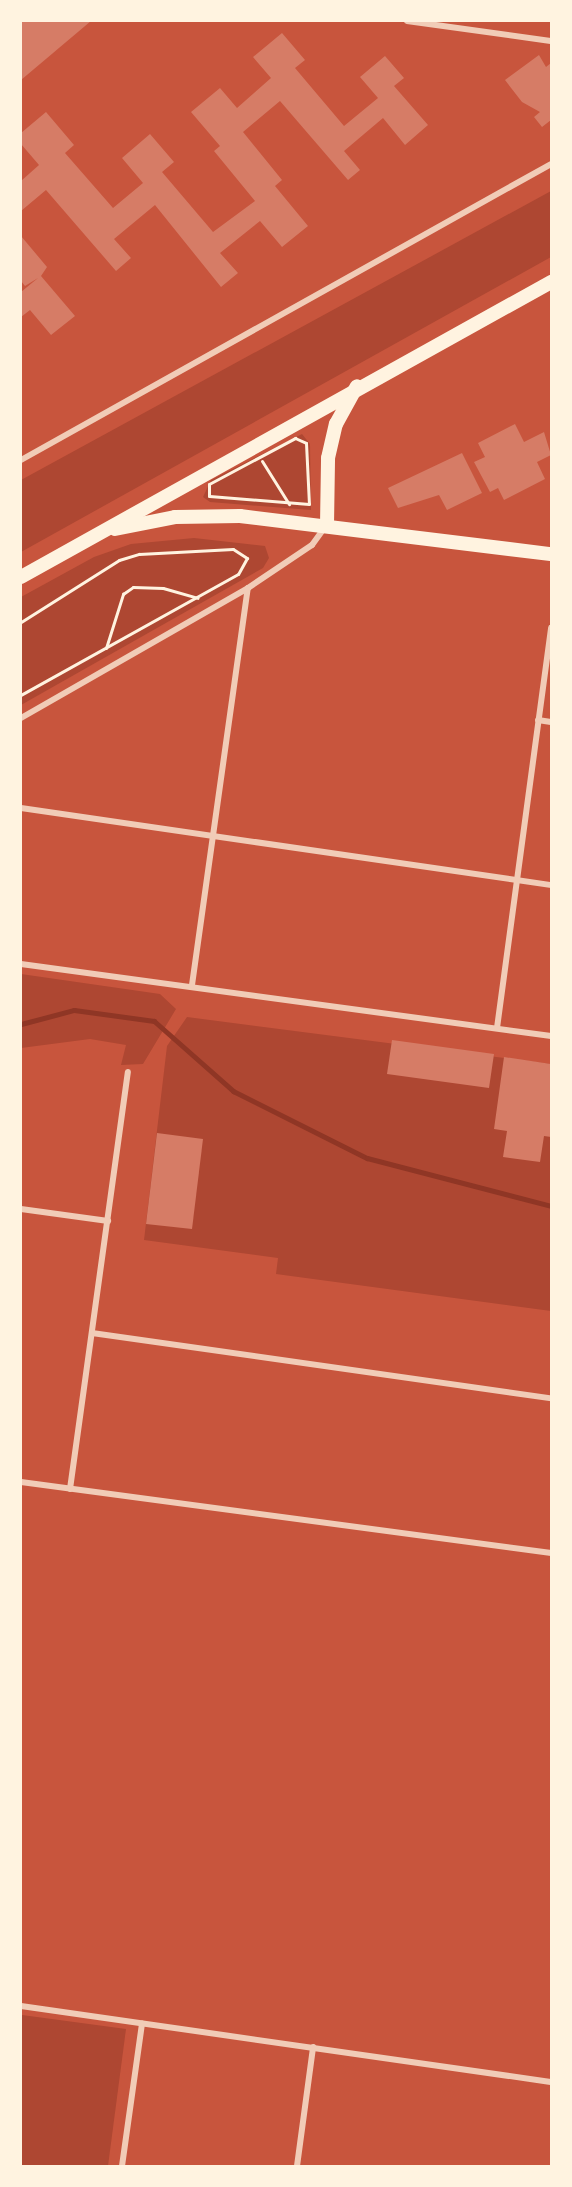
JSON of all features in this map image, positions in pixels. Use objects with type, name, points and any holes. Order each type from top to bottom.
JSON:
[{"type":"main road","points":[[21,577],[358,384],[551,282]]},
{"type":"main road","points":[[327,525],[328,458],[336,424],[358,384]]},
{"type":"main road","points":[[104,531],[175,517],[327,525],[551,554]]},
{"type":"street","points":[[408,21],[551,41]]},
{"type":"street","points":[[21,460],[551,164]]},
{"type":"street","points":[[21,718],[248,588],[312,545],[327,525]]},
{"type":"street","points":[[192,985],[248,588]]},
{"type":"street","points":[[496,1028],[551,628]]},
{"type":"street","points":[[538,720],[551,722]]},
{"type":"street","points":[[21,808],[551,885]]},
{"type":"street","points":[[21,964],[192,985],[551,1036]]},
{"type":"street","points":[[70,1489],[128,1072]]},
{"type":"street","points":[[21,1209],[108,1221]]},
{"type":"street","points":[[92,1333],[551,1398]]},
{"type":"street","points":[[21,1482],[551,1553]]},
{"type":"street","points":[[21,2006],[551,2082]]},
{"type":"street","points":[[122,2166],[142,2023]]},
{"type":"street","points":[[297,2166],[313,2047]]},
{"type":"path","points":[[295,438],[306,443],[309,504],[289,505],[209,496],[209,484],[295,438]]},
{"type":"path","points":[[259,457],[289,505]]},
{"type":"path","points":[[21,621],[119,560],[139,554],[176,548],[242,552],[247,558],[238,574],[21,695]]},
{"type":"path","points":[[106,648],[123,594],[133,587],[153,586],[198,598]]},
{"type":"shaded area","points":[[551,191],[551,257],[21,552],[21,480]]},
{"type":"shaded area","points":[[302,434],[310,444],[311,510],[210,502],[203,497],[211,480]]},
{"type":"shaded area","points":[[194,538],[265,546],[269,558],[263,568],[21,705],[21,597],[94,557],[131,544]]},
{"type":"shaded area","points":[[21,974],[160,994],[176,1009],[143,1064],[121,1065],[126,1045],[90,1039],[21,1048]]},
{"type":"shaded area","points":[[187,1017],[551,1064],[551,1311],[276,1274],[278,1258],[144,1240],[167,1046]]},
{"type":"shaded area","points":[[22,2015],[126,2029],[108,2166],[21,2166]]},
{"type":"building","points":[[21,21],[91,21],[21,80]]},
{"type":"building","points":[[282,33],[305,60],[295,68],[344,126],[378,98],[360,77],[385,56],[404,78],[394,86],[428,125],[405,145],[383,118],[344,151],[360,170],[348,180],[280,101],[243,132],[282,180],[275,186],[308,226],[282,247],[260,221],[220,253],[238,273],[221,287],[155,205],[114,239],[131,258],[116,271],[46,190],[21,211],[21,181],[39,165],[21,144],[21,133],[46,112],[74,145],[65,153],[113,208],[143,183],[122,158],[150,134],[174,162],[162,172],[213,232],[255,201],[214,151],[220,146],[191,112],[220,88],[237,108],[271,78],[253,57]]},
{"type":"building","points":[[539,55],[546,67],[551,63],[551,120],[542,127],[534,117],[540,112],[522,102],[505,80]]},
{"type":"building","points":[[21,236],[47,267],[41,276],[75,316],[51,335],[30,310],[21,317],[21,292],[38,278],[25,286],[21,281]]},
{"type":"building","points":[[515,424],[524,442],[544,432],[551,455],[537,462],[545,479],[504,500],[498,488],[490,492],[474,462],[485,457],[478,443]]},
{"type":"building","points":[[462,453],[482,493],[447,510],[439,495],[398,508],[388,488]]},
{"type":"building","points":[[392,1040],[494,1054],[489,1088],[387,1074]]},
{"type":"building","points":[[504,1057],[551,1064],[551,1137],[544,1136],[540,1162],[503,1157],[507,1131],[494,1129]]},
{"type":"building","points":[[157,1133],[203,1139],[192,1229],[146,1224]]},
{"type":"waterway","points":[[21,1024],[74,1010],[154,1021],[233,1091],[367,1158],[551,1206]]}]
